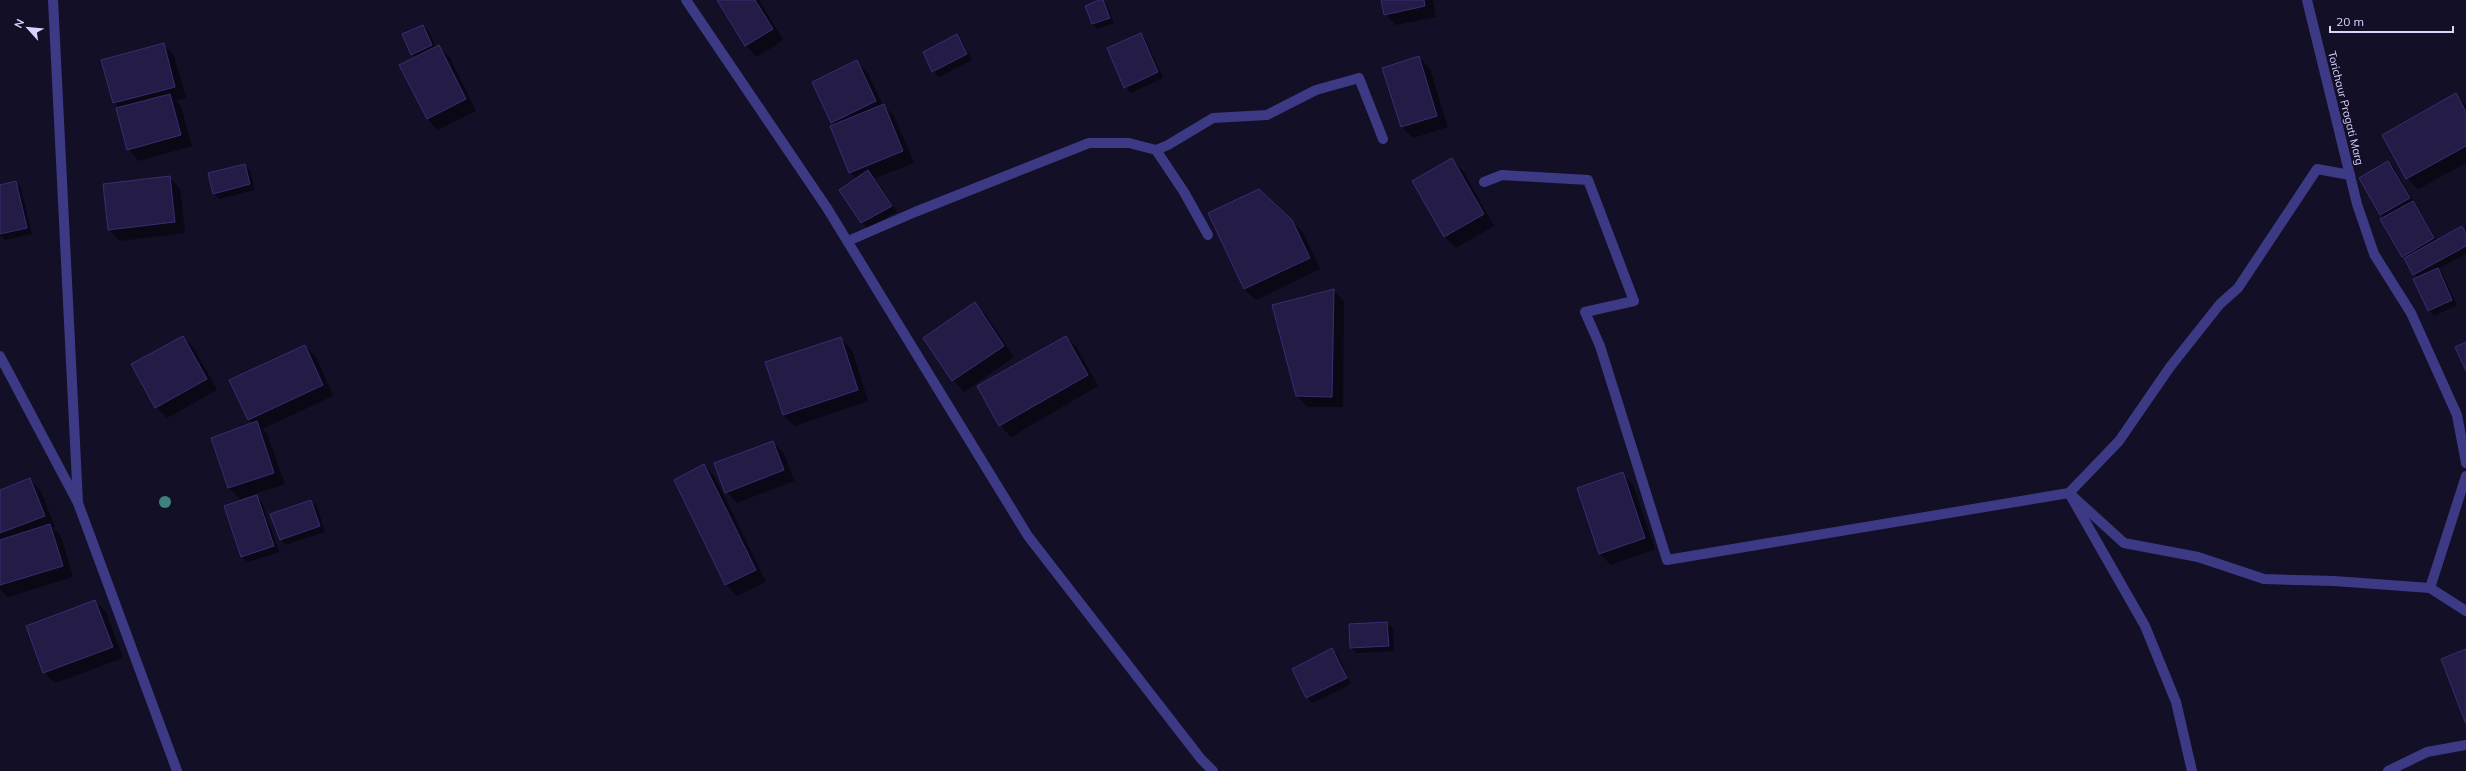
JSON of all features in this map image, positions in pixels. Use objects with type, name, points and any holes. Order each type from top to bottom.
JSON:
[{"type":"street","points":[[53,0],[78,503]]},
{"type":"street","points":[[686,0],[848,241],[1028,536],[1192,748],[1213,771]]},
{"type":"street","name":"Torichaur Pragati Marg","points":[[2307,0],[2350,175],[2374,254],[2411,314],[2457,414],[2466,463]]},
{"type":"street","points":[[848,241],[915,212],[1089,143],[1129,143],[1156,150],[1168,146],[1213,118],[1267,115],[1316,90],[1359,78],[1383,139]]},
{"type":"street","points":[[1156,150],[1184,192],[1208,235]]},
{"type":"street","points":[[1484,182],[1502,175],[1588,180],[1634,301],[1585,312],[1600,346],[1667,560],[2069,493],[2119,441],[2170,367],[2220,304],[2238,288],[2317,169],[2350,175]]},
{"type":"street","points":[[0,356],[78,503],[177,771]]},
{"type":"street","points":[[2430,588],[2466,476]]},
{"type":"street","points":[[2069,493],[2124,543],[2198,557],[2264,580],[2334,580],[2430,588],[2466,611]]},
{"type":"street","points":[[2069,493],[2145,626],[2176,702],[2192,771]]},
{"type":"street","points":[[2388,771],[2427,752],[2466,744]]},
{"type":"building","points":[[717,0],[755,0],[773,29],[745,46]]},
{"type":"building","points":[[1099,0],[1103,0],[1110,18],[1092,24],[1085,6]]},
{"type":"building","points":[[1381,0],[1424,0],[1425,6],[1384,15]]},
{"type":"building","points":[[423,25],[432,45],[411,55],[402,34]]},
{"type":"building","points":[[1141,33],[1158,72],[1124,88],[1107,48]]},
{"type":"building","points":[[957,34],[967,54],[932,72],[923,52]]},
{"type":"building","points":[[164,43],[175,87],[113,103],[101,60]]},
{"type":"building","points":[[439,45],[466,99],[427,119],[399,65]]},
{"type":"building","points":[[1419,56],[1437,116],[1401,127],[1382,68]]},
{"type":"building","points":[[857,60],[876,101],[831,123],[812,82]]},
{"type":"building","points":[[2456,93],[2466,112],[2466,146],[2406,179],[2382,135]]},
{"type":"building","points":[[170,94],[181,135],[127,150],[116,108]]},
{"type":"building","points":[[884,104],[903,151],[849,173],[830,126]]},
{"type":"building","points":[[1452,158],[1484,214],[1444,237],[1412,181]]},
{"type":"building","points":[[2388,161],[2410,198],[2380,215],[2359,178]]},
{"type":"building","points":[[245,164],[250,184],[213,194],[208,173]]},
{"type":"building","points":[[868,170],[892,206],[861,223],[839,190]]},
{"type":"building","points":[[170,176],[175,222],[108,230],[103,184]]},
{"type":"building","points":[[16,181],[27,228],[0,234],[0,185]]},
{"type":"building","points":[[1259,189],[1292,220],[1310,258],[1244,289],[1208,213]]},
{"type":"building","points":[[2413,201],[2434,238],[2402,257],[2380,219]]},
{"type":"building","points":[[2462,226],[2466,234],[2466,246],[2413,275],[2404,258]]},
{"type":"building","points":[[2438,268],[2452,300],[2428,311],[2413,279]]},
{"type":"building","points":[[1334,289],[1332,397],[1296,396],[1272,305]]},
{"type":"building","points":[[975,302],[1004,346],[952,381],[923,338]]},
{"type":"building","points":[[183,336],[207,379],[155,408],[131,364]]},
{"type":"building","points":[[1066,336],[1088,375],[999,426],[977,386]]},
{"type":"building","points":[[841,337],[858,390],[783,415],[765,362]]},
{"type":"building","points":[[2466,342],[2466,371],[2455,347]]},
{"type":"building","points":[[305,345],[323,385],[248,420],[229,380]]},
{"type":"building","points":[[257,421],[274,473],[228,488],[211,438]]},
{"type":"building","points":[[773,441],[784,470],[725,493],[714,463]]},
{"type":"building","points":[[704,464],[756,570],[725,585],[674,480]]},
{"type":"building","points":[[1623,472],[1645,538],[1599,554],[1577,488]]},
{"type":"building","points":[[30,478],[45,516],[0,533],[0,490]]},
{"type":"building","points":[[257,495],[274,546],[241,557],[224,506]]},
{"type":"building","points":[[311,500],[320,526],[280,540],[270,514]]},
{"type":"building","points":[[50,524],[63,566],[0,585],[0,540]]},
{"type":"building","points":[[95,600],[113,647],[43,673],[26,626]]},
{"type":"building","points":[[1387,622],[1389,646],[1350,648],[1349,624]]},
{"type":"building","points":[[1332,648],[1347,678],[1306,698],[1292,669]]},
{"type":"building","points":[[2466,649],[2466,724],[2441,659]]}]
